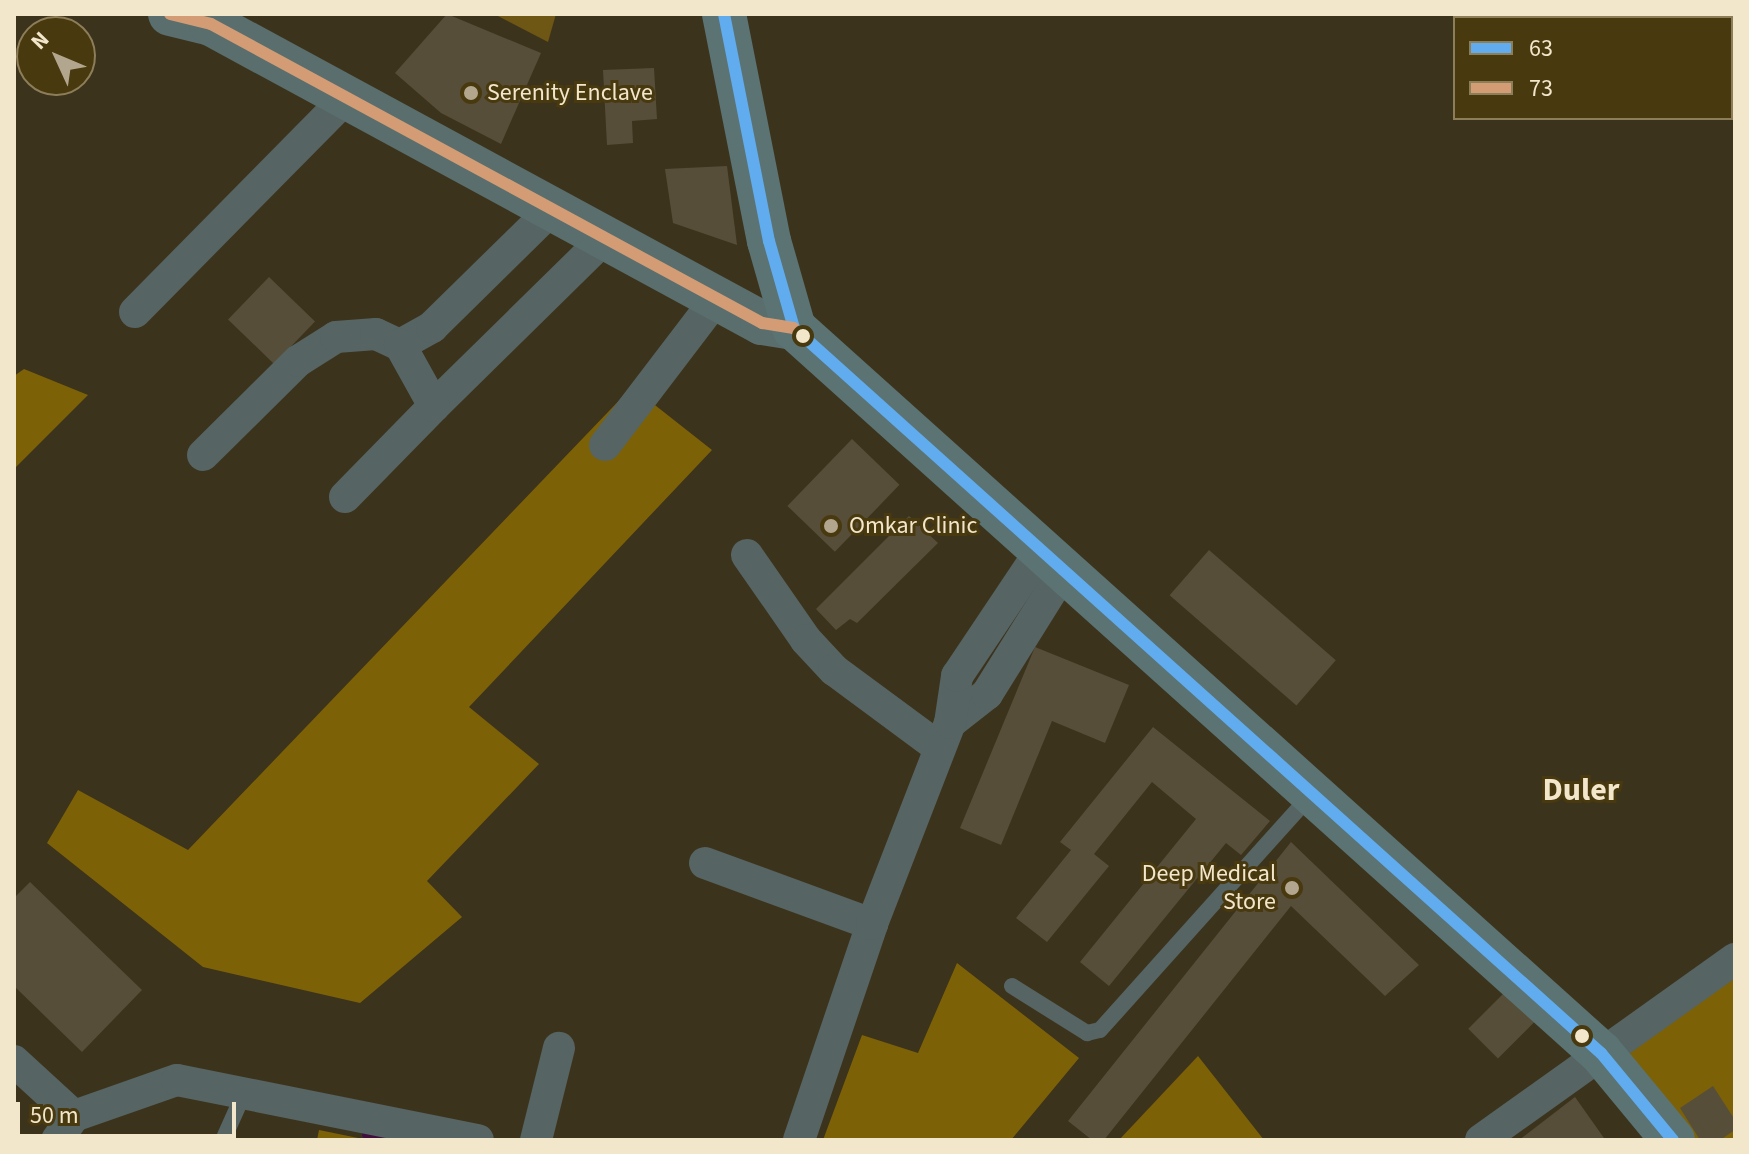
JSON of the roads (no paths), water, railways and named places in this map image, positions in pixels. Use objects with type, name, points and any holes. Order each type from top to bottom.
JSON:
[{"type":"main road","points":[[170,14],[211,24],[608,235],[762,323],[794,328]]},
{"type":"main road","points":[[723,15],[769,241],[794,328],[1601,1053],[1659,1132]]},
{"type":"street","points":[[135,312],[346,98]]},
{"type":"street","points":[[400,345],[432,327],[554,207]]},
{"type":"street","points":[[345,497],[608,235]]},
{"type":"street","points":[[605,445],[717,298]]},
{"type":"street","points":[[203,455],[298,361],[336,337],[376,334],[400,345],[434,406]]},
{"type":"street","points":[[747,555],[806,640],[834,670],[944,735]]},
{"type":"street","points":[[799,1140],[872,924],[944,735],[987,694],[1053,559]]},
{"type":"street","points":[[705,863],[872,924]]},
{"type":"street","points":[[1481,1140],[1735,959]]},
{"type":"street","points":[[536,1140],[559,1048]]},
{"type":"street","points":[[14,1061],[65,1128],[177,1080],[478,1140]]},
{"type":"lane","points":[[1012,986],[1087,1033],[1100,1030],[1313,794]]},
{"type":"lane","points":[[223,1140],[244,1093]]},
{"type":"waterway","points":[[366,1134],[395,1140]]},
{"type":"place","name":"Serenity Enclave","points":[[471,93]]},
{"type":"place","name":"Omkar Clinic","points":[[831,526]]},
{"type":"place","name":"Deep Medical Store","points":[[1292,888]]},
{"type":"district","name":"Duler","points":[[1581,790]]}]
